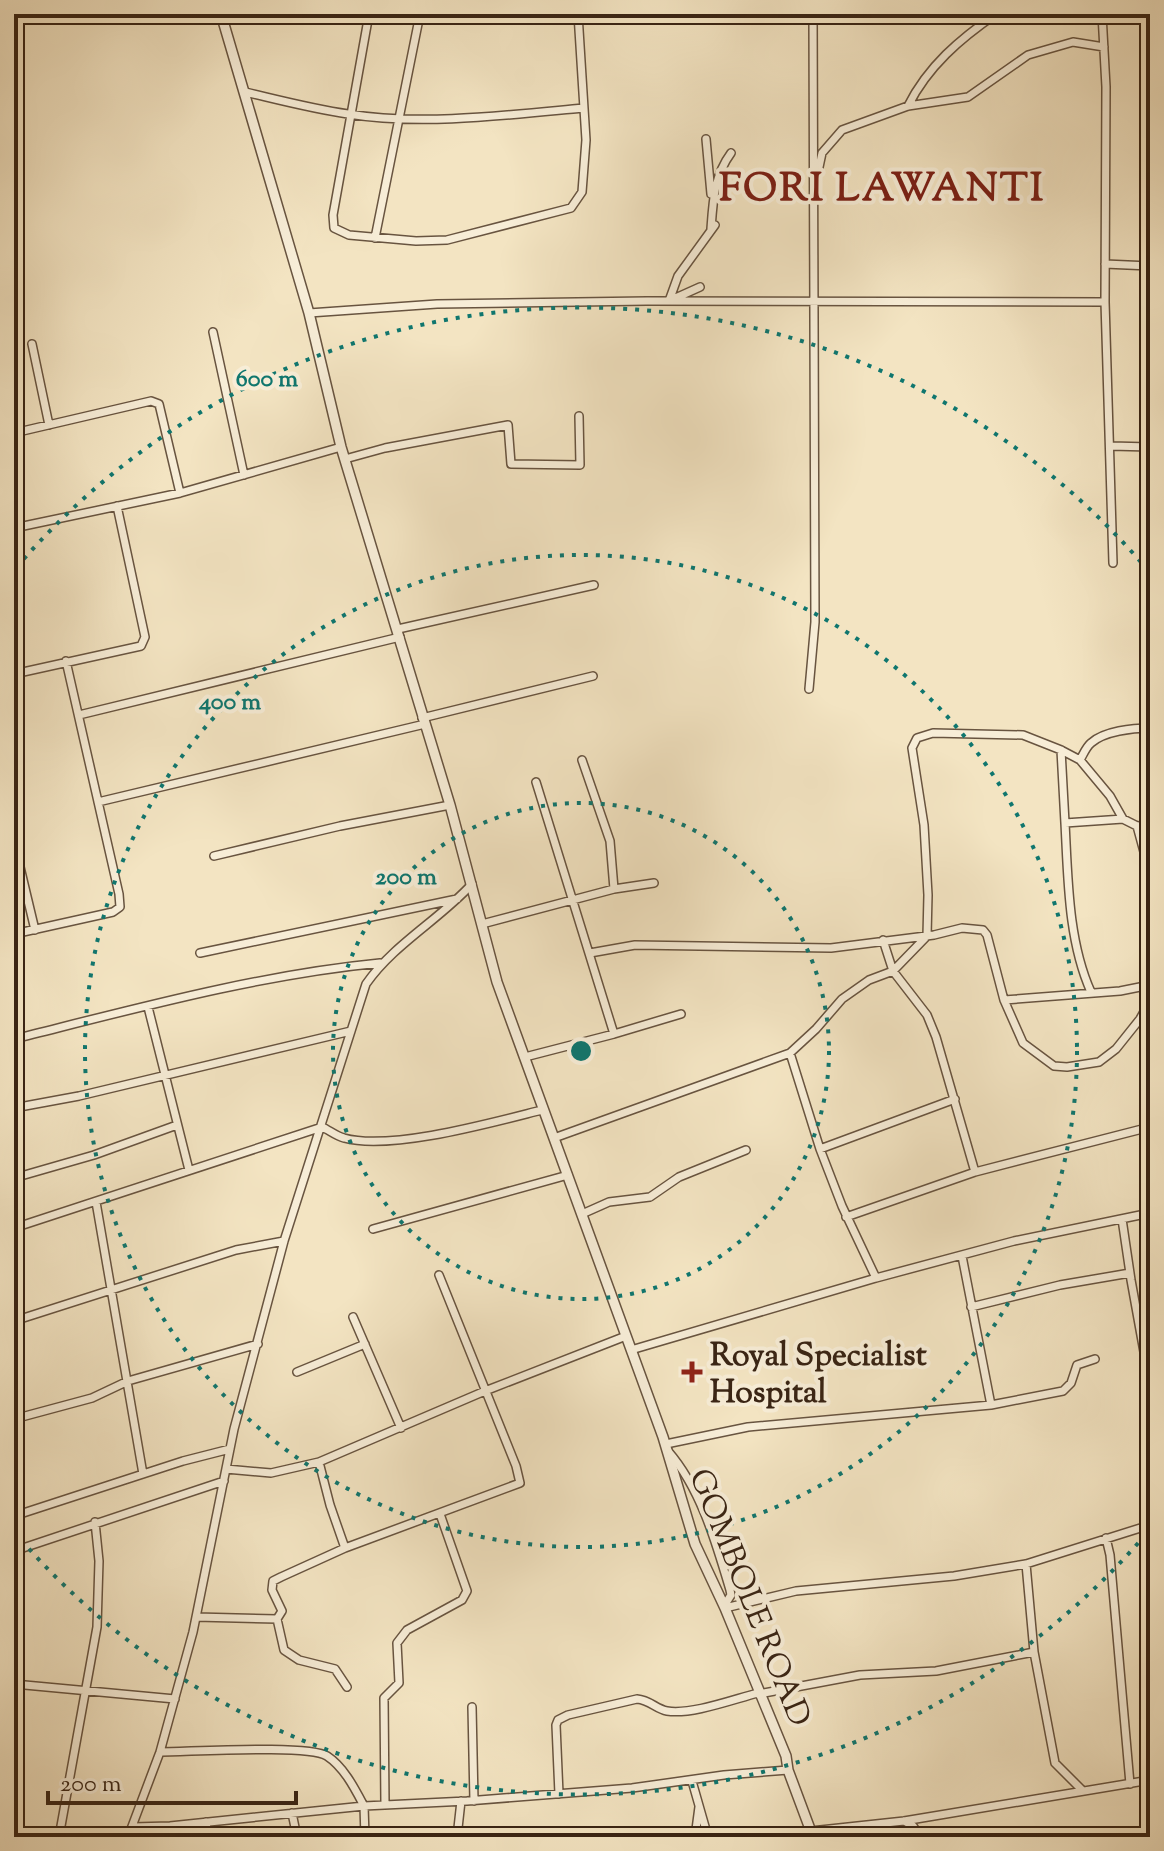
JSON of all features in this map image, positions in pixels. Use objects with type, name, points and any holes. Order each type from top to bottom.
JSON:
[{"type":"street","name":"GOMBOLE ROAD","points":[[221,14],[309,313],[341,447],[450,805],[497,982],[666,1446],[695,1544],[725,1607],[758,1694],[786,1756],[788,1770],[812,1834]]},
{"type":"street","points":[[369,14],[333,215],[334,228],[349,235],[416,241],[447,240],[571,208],[582,192],[586,140],[578,14]]},
{"type":"street","points":[[375,238],[420,14]]},
{"type":"street","points":[[809,689],[815,622],[813,14]]},
{"type":"street","points":[[908,106],[931,68],[968,33],[996,14]]},
{"type":"street","points":[[1102,14],[1105,302],[1113,563]]},
{"type":"street","points":[[813,195],[822,153],[842,130],[908,106],[968,97],[1028,55],[1073,42],[1104,47]]},
{"type":"street","points":[[245,92],[350,115],[400,118],[501,115],[583,108]]},
{"type":"street","points":[[669,301],[678,276],[713,228],[706,139]]},
{"type":"street","points":[[712,204],[722,166],[731,153]]},
{"type":"street","points":[[1105,264],[1150,266]]},
{"type":"street","points":[[669,301],[700,287]]},
{"type":"street","points":[[309,313],[437,304],[1105,302]]},
{"type":"street","points":[[213,332],[244,475]]},
{"type":"street","points":[[32,344],[49,425]]},
{"type":"street","points":[[14,433],[151,401],[159,404],[180,493]]},
{"type":"street","points":[[345,459],[385,448],[508,425],[511,464],[580,465],[579,416]]},
{"type":"street","points":[[1111,446],[1150,447]]},
{"type":"street","points":[[14,528],[180,493],[341,447]]},
{"type":"street","points":[[14,674],[141,646],[145,637],[117,506]]},
{"type":"street","points":[[79,715],[594,585]]},
{"type":"street","points":[[14,934],[113,912],[120,907],[66,661]]},
{"type":"street","points":[[98,802],[593,676]]},
{"type":"street","points":[[1080,760],[1091,743],[1103,737],[1137,728],[1150,728]]},
{"type":"street","points":[[554,1138],[790,1053],[842,999],[869,980],[893,971],[927,936],[924,825],[912,748],[914,741],[924,735],[1023,735],[1061,750],[1080,760],[1110,796],[1123,819]]},
{"type":"street","points":[[1061,750],[1066,853],[1081,970],[1091,992]]},
{"type":"street","points":[[582,760],[610,841],[614,889]]},
{"type":"street","points":[[536,782],[614,1034]]},
{"type":"street","points":[[214,856],[340,826],[450,805]]},
{"type":"street","points":[[1065,823],[1123,819],[1137,826],[1150,825]]},
{"type":"street","points":[[1137,826],[1150,873]]},
{"type":"street","points":[[14,842],[35,930]]},
{"type":"street","points":[[482,924],[614,889],[654,883]]},
{"type":"street","points":[[128,1837],[160,1752],[175,1699],[196,1617],[230,1449],[284,1241],[366,984],[380,963],[459,899],[472,884]]},
{"type":"street","points":[[200,953],[459,899]]},
{"type":"street","points":[[590,953],[635,945],[831,948],[927,936],[962,928],[983,930],[1004,1000],[1023,1043],[1054,1066],[1099,1062],[1116,1049],[1150,1001]]},
{"type":"street","points":[[883,940],[893,971],[927,1015],[975,1172]]},
{"type":"street","points":[[14,1039],[271,979],[380,963]]},
{"type":"street","points":[[1004,1000],[1120,991],[1150,985]]},
{"type":"street","points":[[148,1007],[163,1077],[189,1170]]},
{"type":"street","points":[[525,1057],[681,1014]]},
{"type":"street","points":[[14,1108],[163,1077],[351,1031]]},
{"type":"street","points":[[790,1053],[820,1149],[846,1217],[876,1278]]},
{"type":"street","points":[[820,1149],[955,1099]]},
{"type":"street","points":[[14,1228],[322,1127],[342,1137],[385,1142],[493,1123],[542,1110]]},
{"type":"street","points":[[14,1178],[94,1155],[177,1125]]},
{"type":"street","points":[[846,1217],[975,1172],[1150,1127]]},
{"type":"street","points":[[582,1214],[609,1202],[650,1197],[679,1177],[746,1150]]},
{"type":"street","points":[[373,1229],[568,1175]]},
{"type":"street","points":[[96,1202],[143,1474]]},
{"type":"street","points":[[631,1350],[1014,1241],[1150,1213]]},
{"type":"street","points":[[1122,1219],[1130,1273],[1146,1342],[1150,1385]]},
{"type":"street","points":[[14,1321],[236,1250],[284,1241]]},
{"type":"street","points":[[962,1256],[991,1405]]},
{"type":"street","points":[[971,1307],[1060,1285],[1130,1273]]},
{"type":"street","points":[[347,1687],[335,1669],[299,1660],[284,1650],[277,1619],[282,1611],[272,1590],[273,1581],[345,1548],[520,1483],[516,1466],[439,1275]]},
{"type":"street","points":[[353,1317],[401,1428]]},
{"type":"street","points":[[226,1469],[271,1473],[319,1462],[485,1391],[626,1336]]},
{"type":"street","points":[[14,1419],[92,1398],[128,1381],[258,1344]]},
{"type":"street","points":[[297,1372],[365,1344]]},
{"type":"street","points":[[725,1607],[731,1595],[714,1542],[696,1493],[682,1466],[666,1446],[748,1427],[991,1405],[1063,1391],[1071,1383],[1077,1365],[1095,1359]]},
{"type":"street","points":[[14,1516],[230,1449]]},
{"type":"street","points":[[319,1462],[345,1548]]},
{"type":"street","points":[[14,1536],[16,1551],[224,1481]]},
{"type":"street","points":[[385,1805],[382,1715],[384,1698],[399,1683],[397,1643],[407,1630],[462,1600],[467,1591],[440,1514]]},
{"type":"street","points":[[59,1837],[97,1627],[99,1561],[95,1522]]},
{"type":"street","points":[[725,1607],[796,1591],[954,1576],[1026,1564],[1150,1525]]},
{"type":"street","points":[[1106,1538],[1130,1784]]},
{"type":"street","points":[[1026,1564],[1034,1652],[1055,1763],[1083,1791]]},
{"type":"street","points":[[196,1617],[277,1619]]},
{"type":"street","points":[[559,1794],[556,1725],[558,1720],[568,1715],[637,1699],[646,1700],[667,1711],[679,1711],[860,1675],[936,1671],[1034,1652]]},
{"type":"street","points":[[14,1684],[175,1699]]},
{"type":"street","points":[[472,1707],[474,1801]]},
{"type":"street","points":[[160,1752],[262,1750],[326,1754],[339,1766],[364,1806],[365,1837]]},
{"type":"street","points":[[133,1827],[364,1806],[559,1794],[788,1770]]},
{"type":"street","points":[[812,1834],[1150,1780]]},
{"type":"street","points":[[692,1781],[708,1837]]},
{"type":"street","points":[[457,1837],[461,1801]]},
{"type":"street","points":[[695,1837],[699,1805]]},
{"type":"street","points":[[292,1813],[297,1837]]},
{"type":"street","points":[[904,1821],[913,1826],[920,1837]]},
{"type":"street","points":[[206,1822],[208,1837]]},
{"type":"place","name":"Royal Specialist Hospital","points":[[692,1372]]},
{"type":"district","name":"FORI LAWANTI","points":[[882,186]]}]
